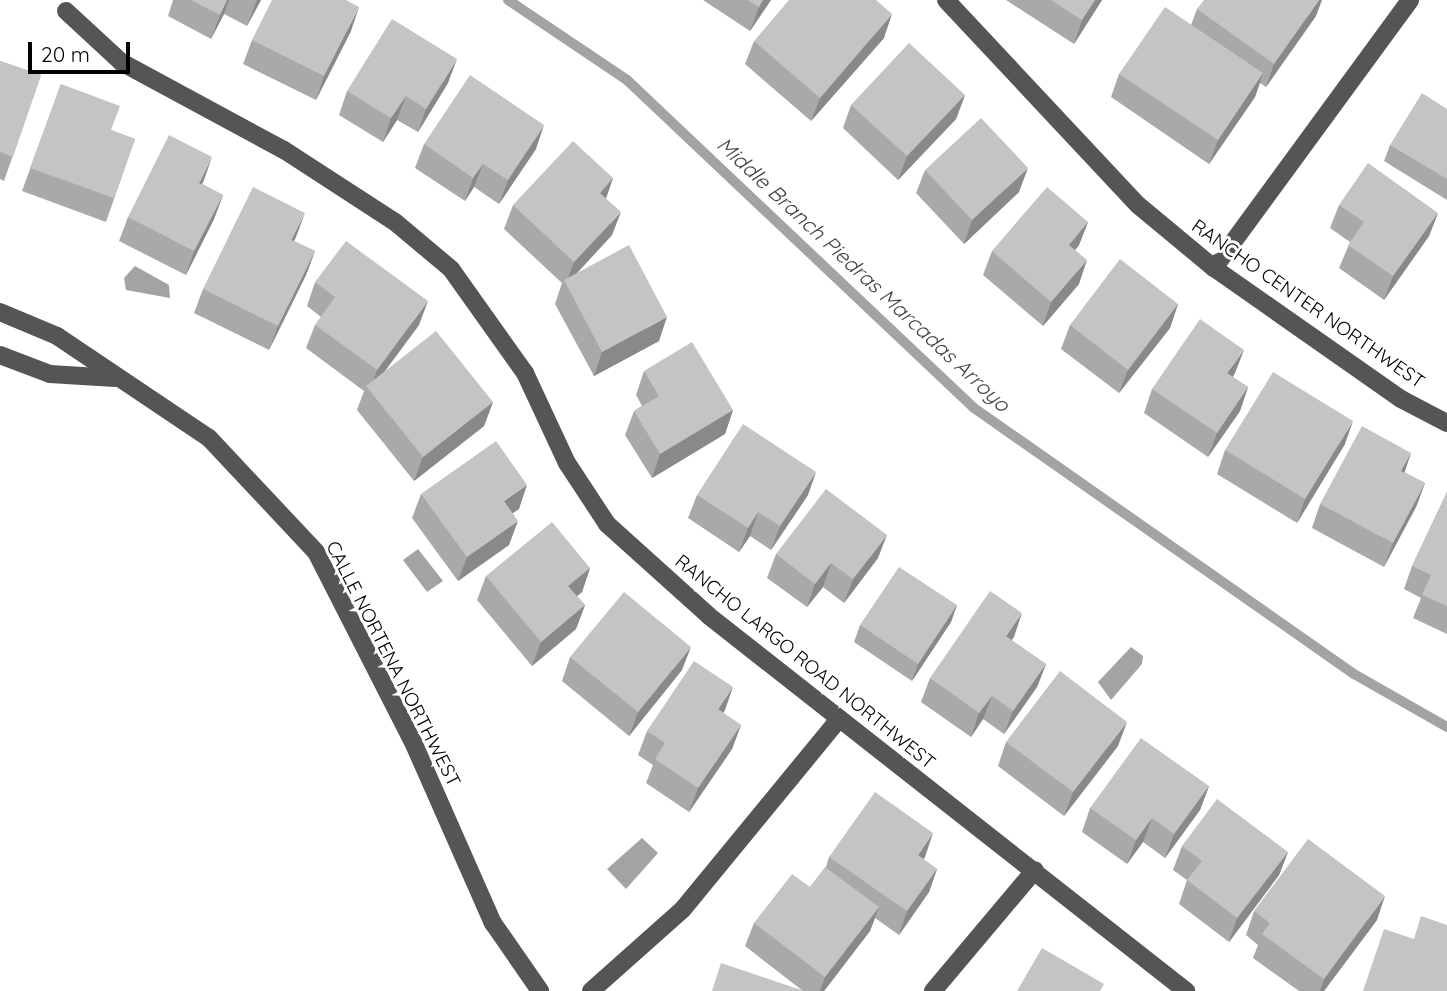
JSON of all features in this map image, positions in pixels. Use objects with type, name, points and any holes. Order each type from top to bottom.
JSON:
[{"type":"street","name":"RANCHO CENTER NORTHWEST","points":[[946,0],[1138,205],[1214,268],[1401,400],[1447,423]]},
{"type":"street","points":[[1214,268],[1410,0]]},
{"type":"street","name":"RANCHO LARGO ROAD NORTHWEST","points":[[66,10],[121,62],[284,150],[395,222],[451,269],[525,373],[567,463],[607,524],[709,616],[1186,991]]},
{"type":"street","name":"CALLE NORTENA NORTHWEST","points":[[0,312],[57,336],[209,438],[316,552],[413,742],[492,923],[540,991]]},
{"type":"street","name":"CALLE NORTENA NORTHWEST","points":[[0,355],[50,374],[116,378]]},
{"type":"street","points":[[591,991],[683,909],[839,719]]},
{"type":"street","points":[[933,991],[1035,870]]},
{"type":"shaded area","points":[[135,266],[169,285],[170,298],[126,290],[124,278]]},
{"type":"shaded area","points":[[418,549],[443,581],[427,592],[403,560]]},
{"type":"shaded area","points":[[1131,647],[1143,656],[1142,664],[1111,700],[1098,682]]},
{"type":"shaded area","points":[[642,838],[658,853],[626,889],[607,869]]},
{"type":"building","points":[[191,0],[227,0],[220,15]]},
{"type":"building","points":[[272,0],[346,0],[359,7],[324,76],[252,40]]},
{"type":"building","points":[[748,0],[763,0],[759,7]]},
{"type":"building","points":[[789,0],[876,0],[892,14],[820,98],[754,41]]},
{"type":"building","points":[[1051,0],[1095,0],[1082,20]]},
{"type":"building","points":[[1204,0],[1319,0],[1274,64],[1197,9]]},
{"type":"building","points":[[1165,7],[1263,73],[1218,140],[1119,74]]},
{"type":"building","points":[[392,19],[457,59],[426,109],[406,96],[391,118],[347,91]]},
{"type":"building","points":[[909,43],[965,95],[907,156],[851,105]]},
{"type":"building","points":[[0,61],[41,75],[13,157],[0,152]]},
{"type":"building","points":[[470,75],[544,125],[508,180],[483,164],[473,178],[424,144]]},
{"type":"building","points":[[61,84],[120,106],[111,130],[135,139],[114,198],[30,168]]},
{"type":"building","points":[[1422,93],[1447,109],[1447,179],[1390,145]]},
{"type":"building","points":[[981,118],[1028,168],[972,220],[925,170]]},
{"type":"building","points":[[169,135],[212,157],[199,183],[223,195],[194,251],[128,217]]},
{"type":"building","points":[[573,141],[613,178],[600,193],[621,212],[574,262],[513,205]]},
{"type":"building","points":[[1368,163],[1438,213],[1393,276],[1348,245],[1364,222],[1339,205]]},
{"type":"building","points":[[253,187],[305,213],[291,240],[315,251],[278,326],[203,289]]},
{"type":"building","points":[[1047,187],[1088,222],[1069,245],[1087,260],[1051,302],[992,251]]},
{"type":"building","points":[[346,241],[428,301],[377,370],[315,325],[335,297],[315,282]]},
{"type":"building","points":[[629,245],[667,317],[602,352],[564,280]]},
{"type":"building","points":[[1120,259],[1178,304],[1128,370],[1070,325]]},
{"type":"building","points":[[1200,319],[1244,350],[1227,373],[1248,387],[1217,433],[1152,389]]},
{"type":"building","points":[[436,331],[493,402],[423,457],[366,386]]},
{"type":"building","points":[[692,342],[733,410],[660,454],[634,411],[659,396],[644,371]]},
{"type":"building","points":[[1273,372],[1353,421],[1305,499],[1225,450]]},
{"type":"building","points":[[743,424],[816,472],[780,526],[758,512],[748,528],[697,495]]},
{"type":"building","points":[[1362,426],[1411,453],[1401,471],[1425,483],[1393,543],[1320,504]]},
{"type":"building","points":[[496,441],[527,485],[504,501],[518,521],[467,557],[421,494]]},
{"type":"building","points":[[826,489],[887,535],[853,579],[831,563],[815,584],[776,554]]},
{"type":"building","points":[[1447,492],[1447,606],[1422,595],[1431,575],[1412,566]]},
{"type":"building","points":[[552,522],[590,568],[568,586],[585,605],[541,642],[486,576]]},
{"type":"building","points":[[899,567],[957,605],[918,664],[860,625]]},
{"type":"building","points":[[990,591],[1022,613],[1006,636],[1046,664],[1013,711],[992,696],[979,713],[930,678]]},
{"type":"building","points":[[624,592],[691,647],[638,712],[570,657]]},
{"type":"building","points":[[694,661],[733,687],[718,709],[741,725],[698,788],[655,759],[665,743],[647,731]]},
{"type":"building","points":[[1060,671],[1127,722],[1073,792],[1006,742]]},
{"type":"building","points":[[1141,738],[1209,786],[1174,834],[1152,818],[1136,840],[1090,808]]},
{"type":"building","points":[[875,792],[933,833],[918,855],[937,869],[907,911],[829,857]]},
{"type":"building","points":[[1217,799],[1288,852],[1237,918],[1187,880],[1202,861],[1182,846]]},
{"type":"building","points":[[1308,839],[1385,896],[1324,979],[1262,934],[1270,923],[1254,911]]},
{"type":"building","points":[[825,867],[879,907],[825,977],[754,923],[792,874],[810,887]]},
{"type":"building","points":[[1421,916],[1447,925],[1447,991],[1363,991],[1384,929],[1414,939]]},
{"type":"building","points":[[1042,948],[1104,984],[1100,991],[1017,991]]},
{"type":"building","points":[[721,963],[804,991],[712,991]]},
{"type":"waterway","name":"Middle Branch Piedras Marcadas Arroyo","points":[[508,0],[627,80],[974,408],[1354,674],[1447,727]]}]
